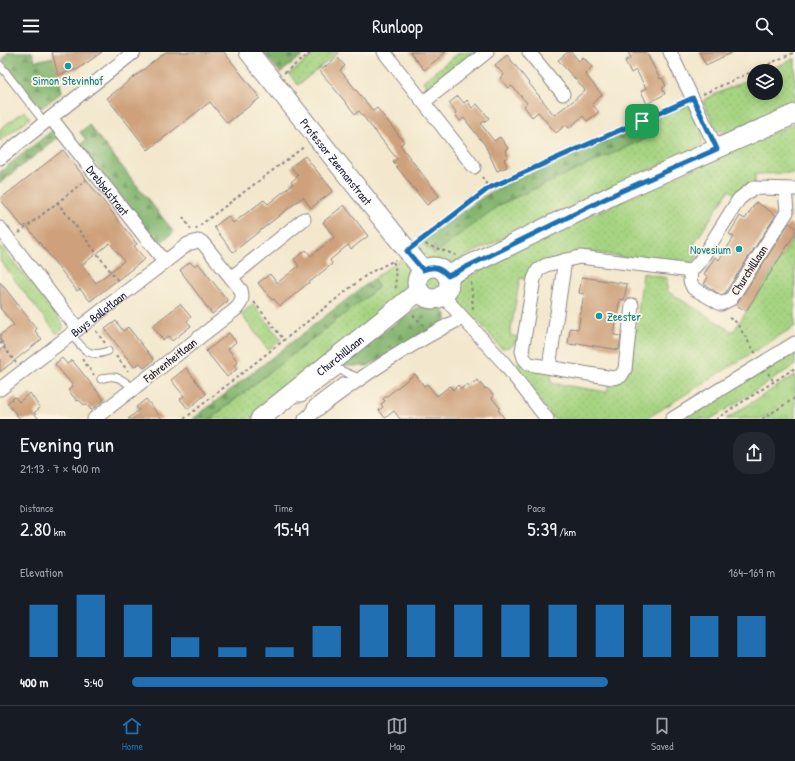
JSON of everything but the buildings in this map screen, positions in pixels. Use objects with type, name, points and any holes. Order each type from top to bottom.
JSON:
[{"type":"main road","name":"Professor Zeemanstraat","points":[[249,52],[423,270]]},
{"type":"main road","points":[[448,276],[617,193],[795,114]]},
{"type":"main road","points":[[432,267],[441,269],[448,276],[448,290],[443,296],[435,299],[426,298],[419,292],[416,284],[418,276],[423,270],[432,267]]},
{"type":"main road","name":"Churchilllaan","points":[[260,419],[419,292]]},
{"type":"street","points":[[384,52],[474,167]]},
{"type":"street","points":[[424,102],[487,52]]},
{"type":"street","points":[[528,52],[562,94]]},
{"type":"street","points":[[670,52],[717,149]]},
{"type":"street","points":[[0,158],[131,53]]},
{"type":"street","name":"Drebbelstraat","points":[[48,120],[95,173],[165,262]]},
{"type":"street","name":"Churchilllaan","points":[[753,188],[790,194],[791,214],[731,299],[721,304],[693,288],[690,281],[691,271],[700,261],[739,199],[753,188]]},
{"type":"street","points":[[243,298],[241,290],[232,278],[304,219]]},
{"type":"street","points":[[0,228],[72,334]]},
{"type":"street","name":"Buys Ballotlaan","points":[[0,389],[188,244],[198,241],[207,246],[232,278]]},
{"type":"street","points":[[632,306],[625,369],[621,376],[612,378],[529,364],[524,358],[522,351],[534,279],[538,270],[546,265],[580,257],[691,271]]},
{"type":"street","points":[[549,367],[565,260]]},
{"type":"street","points":[[443,296],[504,363],[547,419]]},
{"type":"street","name":"Fahrenheitlaan","points":[[94,419],[236,309],[243,298]]},
{"type":"street","points":[[304,419],[361,379],[446,326],[462,318]]},
{"type":"street","points":[[672,419],[794,343]]},
{"type":"street","points":[[504,363],[522,351]]},
{"type":"lane","points":[[0,65],[48,120]]},
{"type":"lane","points":[[72,334],[83,349],[91,354],[100,354],[108,351]]},
{"type":"lane","points":[[286,398],[302,398],[340,370],[361,379]]},
{"type":"lane","points":[[99,379],[108,376],[117,377],[126,381],[133,389]]},
{"type":"path","points":[[290,69],[312,52]]},
{"type":"path","points":[[184,419],[369,273],[393,262],[489,188],[795,52]]},
{"type":"path","points":[[183,216],[192,231],[316,137]]},
{"type":"path","points":[[9,240],[95,173]]},
{"type":"path","points":[[484,181],[489,188]]},
{"type":"path","points":[[57,202],[127,292]]},
{"type":"path","points":[[243,298],[253,302],[284,340]]},
{"type":"path","points":[[729,318],[736,322],[755,352]]},
{"type":"path","points":[[72,334],[99,379]]},
{"type":"path","points":[[0,342],[23,372]]},
{"type":"path","points":[[716,419],[795,368]]},
{"type":"path","points":[[762,419],[795,398]]},
{"type":"green space","points":[[8,52],[32,52],[35,61],[54,57],[62,92],[40,109],[2,61]]},
{"type":"green space","points":[[263,52],[307,52],[280,73]]},
{"type":"green space","points":[[317,52],[339,52],[298,85],[289,74]]},
{"type":"green space","points":[[460,52],[477,52],[429,90],[423,81]]},
{"type":"green space","points":[[795,58],[795,108],[727,135],[716,128],[703,102],[705,99],[747,80],[747,100],[783,100],[782,64]]},
{"type":"green space","points":[[689,105],[701,130],[701,146],[453,262],[448,263],[433,260],[415,249],[422,242],[427,248],[435,253],[499,205],[652,135],[657,129],[652,121]]},
{"type":"green space","points":[[24,111],[30,118],[0,141],[0,129]]},
{"type":"green space","points":[[652,121],[657,129],[653,135],[499,205],[434,254],[422,242],[483,197],[502,186]]},
{"type":"green space","points":[[795,123],[795,173],[755,174],[755,184],[745,186],[737,195],[729,190],[690,250],[698,255],[693,263],[681,267],[587,251],[528,280],[520,278],[510,335],[518,337],[512,346],[507,347],[501,348],[480,323],[461,305],[456,290],[457,286],[464,280],[531,242]]},
{"type":"green space","points":[[89,125],[174,232],[159,244],[80,145],[86,140],[80,132]]},
{"type":"green space","points":[[54,129],[60,136],[0,183],[0,172]]},
{"type":"green space","points":[[795,236],[795,326],[646,419],[554,419],[511,365],[519,362],[552,373],[551,383],[607,392],[609,382],[631,368],[643,273],[667,278],[667,291],[733,332]]},
{"type":"green space","points":[[0,245],[62,322],[63,329],[57,334],[0,261]]},
{"type":"green space","points":[[402,258],[407,266],[409,274],[409,283],[405,291],[332,355],[251,419],[210,419],[379,287],[373,279]]},
{"type":"green space","points":[[430,275],[436,275],[441,280],[439,289],[436,291],[430,291],[425,286],[425,280]]},
{"type":"green space","points":[[373,279],[379,287],[210,419],[193,419]]},
{"type":"green space","points":[[253,304],[281,340],[268,350],[241,314]]},
{"type":"green space","points":[[423,306],[440,308],[446,314],[446,320],[368,366],[348,366],[340,364],[415,309]]},
{"type":"green space","points":[[795,350],[795,365],[711,419],[686,419]]},
{"type":"green space","points":[[795,375],[795,419],[726,419]]},
{"type":"place","name":"Simon Stevinhof","points":[[68,66]]},
{"type":"place","name":"Novesium","points":[[739,249]]},
{"type":"place","name":"Zeester","points":[[599,316]]},
{"type":"route","points":[[693,98],[717,149],[617,193],[448,276],[441,269],[432,267],[423,270],[407,251],[489,188],[642,121],[693,98]]}]
